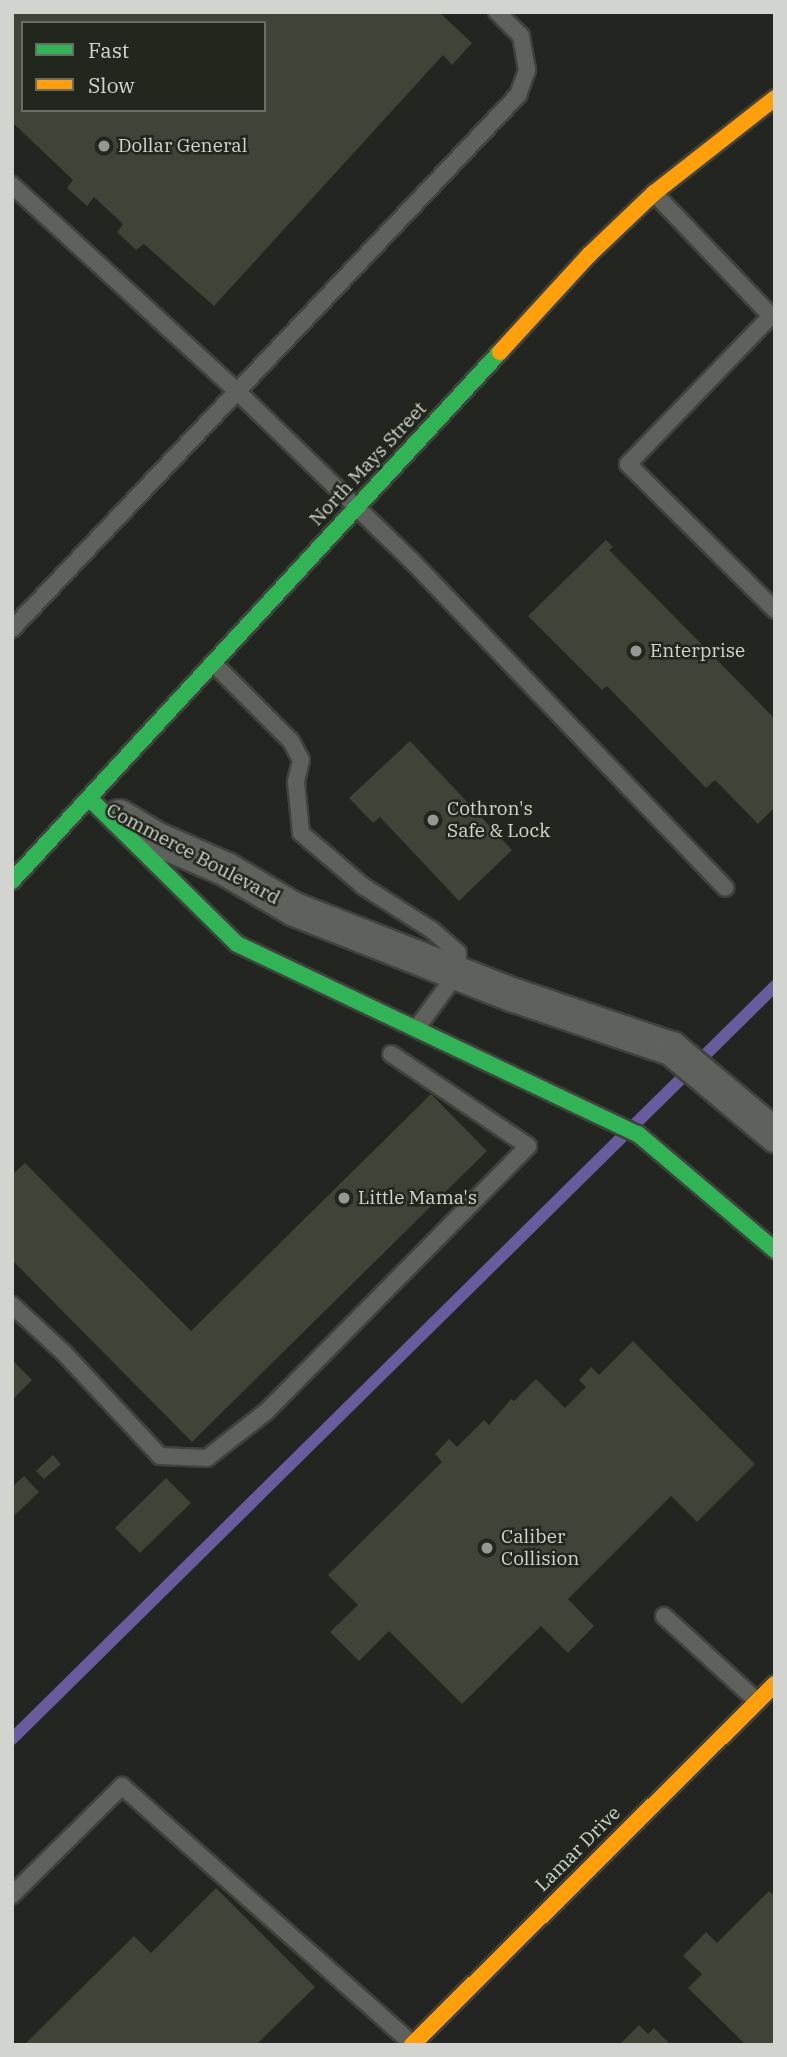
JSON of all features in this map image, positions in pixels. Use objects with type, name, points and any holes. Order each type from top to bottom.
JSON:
[{"type":"street","name":"North Mays Street","points":[[12,881],[589,255],[654,194],[775,98]]},
{"type":"street","name":"Commerce Boulevard","points":[[90,799],[157,839],[226,869],[294,909],[457,973],[671,1048],[775,1135]]},
{"type":"street","name":"Commerce Boulevard","points":[[90,799],[237,944],[638,1134],[775,1250]]},
{"type":"street","name":"Lamar Drive","points":[[412,2044],[775,1684]]},
{"type":"lane","points":[[12,629],[518,95],[527,70],[521,36],[497,12]]},
{"type":"lane","points":[[12,186],[237,391],[357,508],[446,596],[725,888]]},
{"type":"lane","points":[[654,194],[773,318],[628,464],[775,610]]},
{"type":"lane","points":[[214,664],[291,741],[301,760],[296,782],[301,833],[363,886],[433,931],[458,953],[457,973],[416,1030]]},
{"type":"lane","points":[[12,1305],[64,1353],[160,1456],[207,1458],[267,1411],[528,1146],[391,1055]]},
{"type":"lane","points":[[664,1615],[757,1701]]},
{"type":"lane","points":[[12,1895],[122,1786],[412,2044]]},
{"type":"building","points":[[12,12],[439,12],[472,43],[452,65],[443,55],[214,306],[144,244],[136,250],[117,232],[123,224],[94,197],[87,206],[67,188],[73,180],[12,122]]},
{"type":"building","name":"Enterprise","points":[[606,540],[613,547],[609,550],[775,719],[775,807],[758,824],[715,780],[706,788],[607,686],[602,690],[528,616]]},
{"type":"building","name":"Cothron's Safe & Lock","points":[[410,741],[512,850],[459,901],[380,817],[373,823],[349,798]]},
{"type":"building","points":[[431,1094],[487,1151],[192,1442],[12,1260],[12,1175],[25,1163],[191,1331]]},
{"type":"building","name":"Caliber Collision","points":[[633,1341],[755,1464],[697,1522],[671,1496],[568,1599],[594,1626],[568,1653],[541,1626],[462,1704],[389,1631],[359,1661],[330,1632],[358,1605],[328,1575],[442,1462],[435,1454],[449,1439],[457,1447],[484,1420],[489,1425],[511,1399],[514,1401],[536,1379],[565,1408],[586,1387],[579,1380],[591,1367],[599,1375]]},
{"type":"building","points":[[12,1360],[32,1380],[12,1400]]},
{"type":"building","points":[[53,1455],[61,1464],[44,1479],[36,1471]]},
{"type":"building","points":[[24,1476],[39,1492],[15,1515],[12,1512],[12,1487]]},
{"type":"building","points":[[166,1478],[191,1503],[140,1553],[115,1528]]},
{"type":"building","points":[[216,1888],[315,1987],[256,2045],[24,2045],[134,1936],[151,1953]]},
{"type":"building","points":[[769,1891],[775,1897],[775,2045],[746,2045],[688,1988],[702,1974],[683,1956],[706,1932],[717,1943]]},
{"type":"building","points":[[639,2025],[648,2034],[654,2028],[671,2045],[619,2045]]},
{"type":"waterway","points":[[12,1739],[775,986]]},
{"type":"traffic: fast","points":[[12,881],[500,352]]},
{"type":"traffic: fast","points":[[90,799],[237,944],[638,1134],[775,1250]]},
{"type":"traffic: slow","points":[[500,352],[589,255],[654,193],[775,98]]},
{"type":"traffic: slow","points":[[412,2045],[775,1684]]},
{"type":"place","name":"Dollar General","points":[[104,146]]},
{"type":"place","name":"Enterprise","points":[[636,651]]},
{"type":"place","name":"Cothron's Safe & Lock","points":[[433,820]]},
{"type":"place","name":"Little Mama's","points":[[344,1198]]},
{"type":"place","name":"Caliber Collision","points":[[487,1548]]}]
